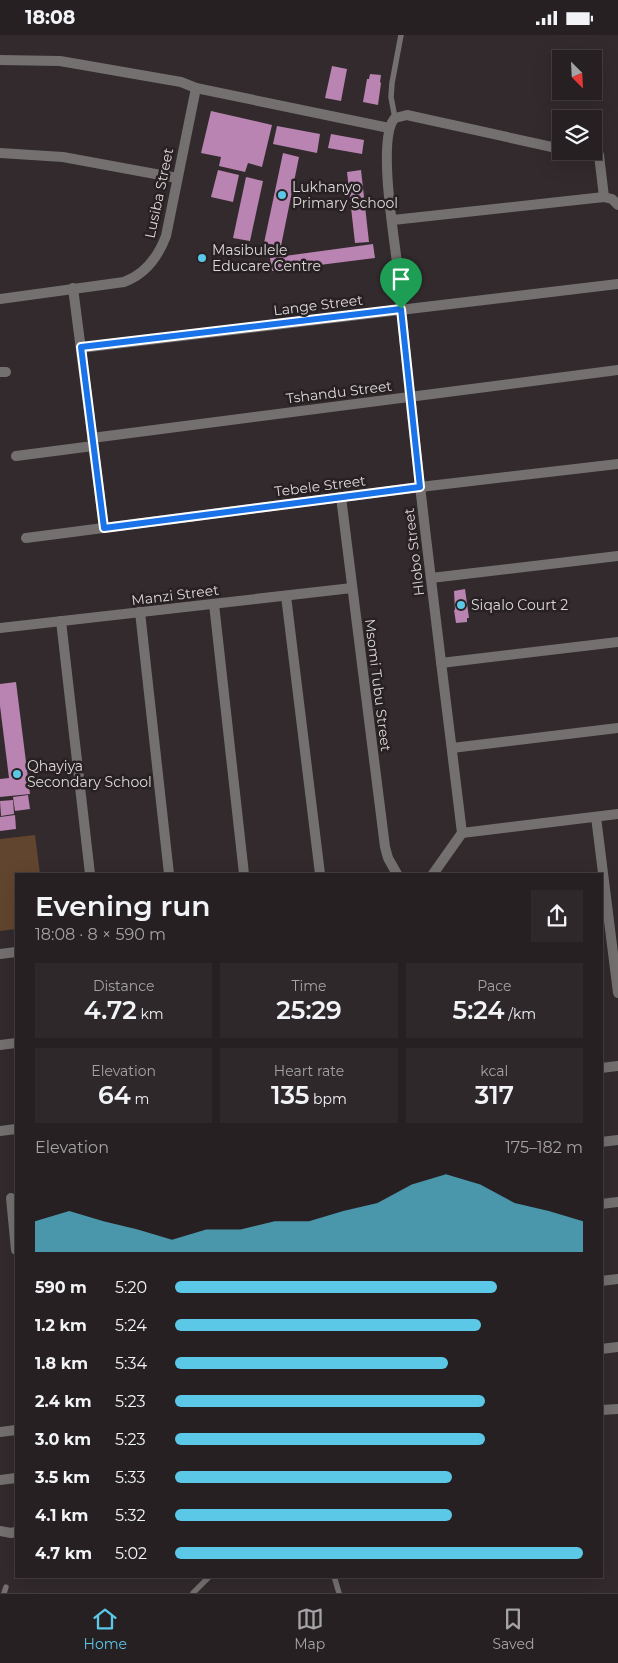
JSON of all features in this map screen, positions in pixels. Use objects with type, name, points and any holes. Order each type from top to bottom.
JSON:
[{"type":"street","points":[[0,60],[74,63],[181,82],[196,88],[389,127],[395,118],[407,115],[552,147]]},
{"type":"street","name":"Lusiba Street","points":[[0,299],[73,288],[124,283],[139,275],[151,263],[166,236],[196,88]]},
{"type":"street","name":"Hlobo Street","points":[[389,127],[387,169],[410,397],[462,833]]},
{"type":"street","points":[[0,153],[63,157],[177,178]]},
{"type":"street","points":[[600,160],[604,197]]},
{"type":"street","points":[[393,220],[604,197],[612,199],[618,205]]},
{"type":"street","name":"Lange Street","points":[[81,347],[618,284]]},
{"type":"street","points":[[73,288],[104,528]]},
{"type":"street","name":"Tshandu Street","points":[[16,456],[93,442],[410,397],[618,370]]},
{"type":"street","name":"Tebele Street","points":[[26,538],[420,487],[618,464]]},
{"type":"street","name":"Msomi Tubu Street","points":[[341,497],[385,847],[396,873]]},
{"type":"street","points":[[431,579],[618,555]]},
{"type":"street","name":"Manzi Street","points":[[0,628],[352,588]]},
{"type":"street","points":[[286,596],[320,873]]},
{"type":"street","points":[[214,604],[244,873]]},
{"type":"street","points":[[140,612],[169,873]]},
{"type":"street","points":[[61,621],[90,873]]},
{"type":"street","points":[[442,663],[618,642]]},
{"type":"street","points":[[452,748],[618,728]]},
{"type":"street","points":[[434,873],[462,833],[618,814]]},
{"type":"street","points":[[596,817],[601,873]]},
{"type":"street","points":[[604,904],[618,993]]},
{"type":"street","points":[[0,954],[15,952]]},
{"type":"street","points":[[0,1045],[15,1043]]},
{"type":"street","points":[[603,1068],[618,1066]]},
{"type":"street","points":[[0,1131],[15,1129]]},
{"type":"street","points":[[603,1142],[618,1140]]},
{"type":"street","points":[[0,1199],[14,1197],[15,1224]]},
{"type":"street","points":[[603,1204],[618,1202]]},
{"type":"street","points":[[603,1281],[618,1279]]},
{"type":"street","points":[[603,1349],[618,1347]]},
{"type":"street","points":[[603,1410],[618,1409]]},
{"type":"street","points":[[0,1431],[15,1430]]},
{"type":"street","points":[[0,1480],[15,1478]]},
{"type":"street","points":[[0,1531],[15,1532]]},
{"type":"lane","points":[[395,118],[391,97],[392,83],[402,35]]},
{"type":"lane","points":[[193,1593],[208,1578]]},
{"type":"lane","points":[[335,1578],[339,1593]]},
{"type":"shaded area","points":[[35,835],[40,873],[15,873],[15,929],[0,931],[0,839]]},
{"type":"building","points":[[332,66],[347,69],[341,101],[325,98]]},
{"type":"building","points":[[370,74],[381,75],[378,105],[363,102],[367,79],[369,79]]},
{"type":"building","points":[[211,111],[272,125],[262,167],[248,163],[245,172],[219,166],[221,157],[201,153]]},
{"type":"building","points":[[277,126],[320,134],[317,153],[273,144]]},
{"type":"building","points":[[331,134],[364,140],[362,154],[328,148]]},
{"type":"building","points":[[283,153],[299,157],[281,246],[264,243]]},
{"type":"building","points":[[218,170],[239,175],[233,202],[211,197]]},
{"type":"building","points":[[361,170],[369,242],[355,243],[347,172]]},
{"type":"building","points":[[246,177],[263,181],[250,241],[233,238]]},
{"type":"building","points":[[373,244],[375,258],[272,271],[270,258]]},
{"type":"building","name":"Siqalo Court 2","points":[[465,589],[469,618],[467,618],[467,622],[456,623],[454,591]]},
{"type":"building","points":[[16,682],[30,794],[0,797],[0,779],[9,778],[0,706],[0,684]]},
{"type":"building","points":[[28,795],[30,809],[15,811],[13,797]]},
{"type":"building","points":[[13,800],[14,814],[1,816],[0,801]]},
{"type":"building","points":[[15,815],[16,829],[0,831],[0,817]]},
{"type":"place","name":"Lukhanyo Primary School","points":[[282,195]]},
{"type":"place","name":"Masibulele Educare Centre","points":[[202,258]]},
{"type":"place","name":"Siqalo Court 2","points":[[461,605]]},
{"type":"place","name":"Qhayiya Secondary School","points":[[17,774]]},
{"type":"route","points":[[401,309],[420,487],[104,528],[81,347],[401,309]]}]
